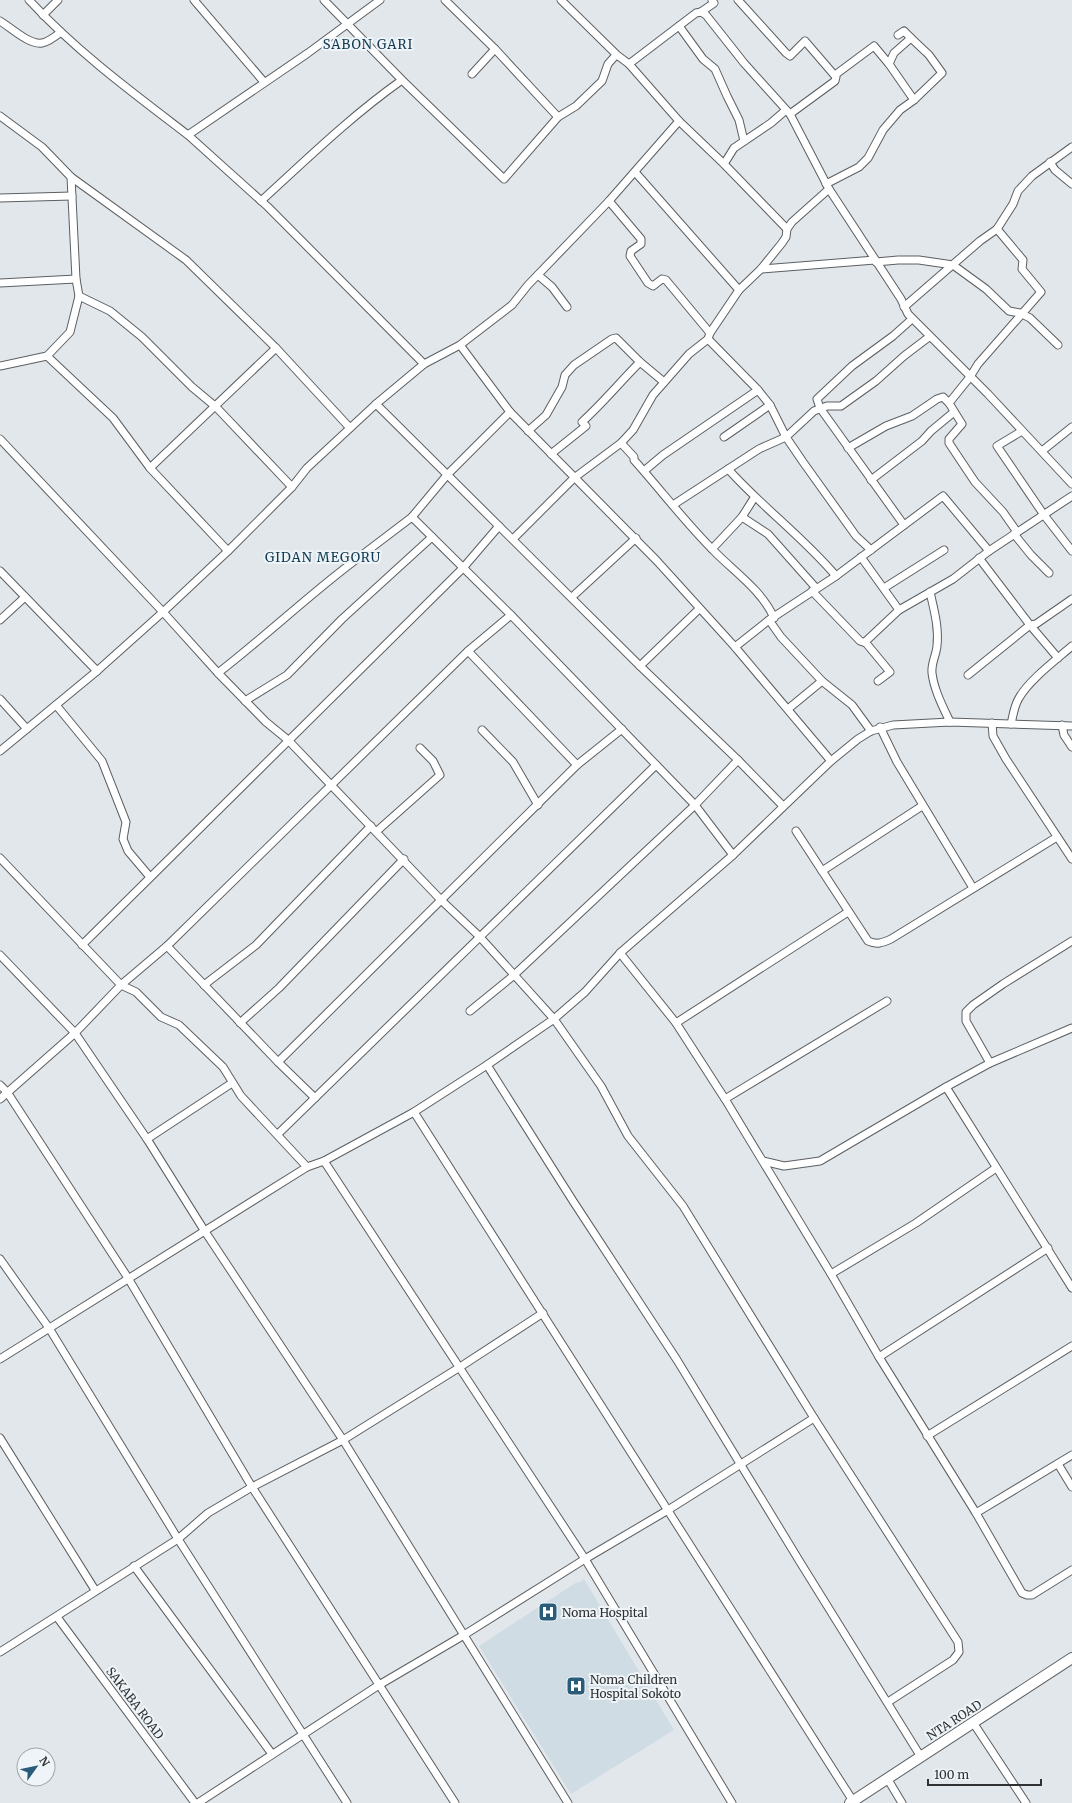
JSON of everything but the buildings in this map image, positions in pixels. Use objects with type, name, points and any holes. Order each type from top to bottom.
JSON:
[{"type":"main road","name":"NTA ROAD","points":[[854,1802],[1072,1658]]},
{"type":"main road","name":"NTA ROAD","points":[[854,1802],[890,1783],[1072,1665]]},
{"type":"street","points":[[28,0],[61,32],[188,136],[261,201],[424,364]]},
{"type":"street","points":[[42,15],[58,0]]},
{"type":"street","points":[[194,0],[264,82]]},
{"type":"street","points":[[324,0],[402,80],[504,179],[558,117],[576,106],[595,89],[605,77],[608,64],[616,55]]},
{"type":"street","points":[[188,136],[380,0]]},
{"type":"street","points":[[446,0],[495,49],[558,117]]},
{"type":"street","points":[[629,64],[696,13],[701,12],[714,3],[712,0]]},
{"type":"street","points":[[724,164],[734,148],[835,81],[836,77],[805,41],[790,56],[786,53],[738,0]]},
{"type":"street","points":[[563,1],[616,55],[629,64],[679,121],[724,164],[787,229]]},
{"type":"street","points":[[701,12],[706,15],[744,63],[788,112],[828,186],[912,319],[1042,451],[1072,484]]},
{"type":"street","points":[[0,21],[23,37],[39,43],[43,43],[61,32]]},
{"type":"street","points":[[679,26],[703,59],[715,69],[726,96],[739,120],[744,141]]},
{"type":"street","points":[[513,539],[574,478],[621,443],[633,430],[653,394],[688,354],[709,336],[739,290],[761,269],[782,243],[786,237],[787,229],[792,222],[828,186],[862,164],[868,158],[883,130],[900,110],[914,100],[942,73],[929,55],[904,31],[898,35]]},
{"type":"street","points":[[889,64],[894,53],[911,38]]},
{"type":"street","points":[[835,75],[874,46],[889,64],[914,100]]},
{"type":"street","points":[[472,74],[495,49]]},
{"type":"street","points":[[261,201],[372,101],[402,80]]},
{"type":"street","points":[[0,116],[42,147],[71,177],[186,260],[276,348],[350,428]]},
{"type":"street","points":[[0,751],[97,671],[163,612],[228,551],[292,487],[307,468],[376,404],[424,364],[460,345],[512,305],[538,275],[609,201],[679,121]]},
{"type":"street","points":[[904,307],[980,241],[997,229],[1013,204],[1018,191],[1032,176],[1072,147]]},
{"type":"street","points":[[1050,162],[1055,170],[1072,184]]},
{"type":"street","points":[[635,172],[739,290]]},
{"type":"street","points":[[0,366],[47,356],[70,332],[79,296],[76,279],[71,177]]},
{"type":"street","points":[[0,198],[72,196]]},
{"type":"street","points":[[609,201],[641,239],[641,244],[631,251],[630,256],[648,283],[653,286],[662,279],[666,280],[709,336],[758,390],[770,405],[786,437],[803,462],[856,536],[871,550]]},
{"type":"street","points":[[949,402],[970,377],[978,364],[1041,292],[1022,269],[1023,260],[997,229]]},
{"type":"street","points":[[761,269],[875,261],[919,260],[953,266],[986,289],[1005,308],[1030,318],[1058,345]]},
{"type":"street","points":[[538,275],[552,287],[567,307]]},
{"type":"street","points":[[0,283],[76,279]]},
{"type":"street","points":[[79,296],[110,311],[142,337],[192,388],[216,406],[292,487]]},
{"type":"street","points":[[904,525],[820,408],[817,399],[852,366],[893,336],[912,319]]},
{"type":"street","points":[[673,505],[759,449],[786,437],[814,410],[841,406],[876,381],[904,356],[929,337]]},
{"type":"street","points":[[528,431],[546,415],[562,387],[565,375],[574,365],[595,350],[616,338],[640,362],[664,382]]},
{"type":"street","points":[[460,345],[510,412],[574,478],[636,538],[734,647],[831,761]]},
{"type":"street","points":[[150,468],[276,348]]},
{"type":"street","points":[[47,356],[112,418],[150,468],[228,551]]},
{"type":"street","points":[[551,454],[586,426],[582,422],[601,405],[608,395],[640,362]]},
{"type":"street","points":[[644,471],[663,455],[758,390]]},
{"type":"street","points":[[848,448],[886,426],[912,416],[937,399],[943,397],[949,402],[962,424],[949,439],[949,443],[975,482],[1003,512],[1015,533],[1031,555],[1049,574]]},
{"type":"street","points":[[376,404],[640,666],[738,760],[782,806]]},
{"type":"street","points":[[724,436],[770,405]]},
{"type":"street","points":[[218,673],[258,642],[278,623],[334,576],[412,517],[447,475],[510,412]]},
{"type":"street","points":[[871,480],[922,441],[931,431],[954,412]]},
{"type":"street","points":[[1042,451],[1072,427]]},
{"type":"street","points":[[1022,431],[997,446],[1044,515],[1072,551]]},
{"type":"street","points":[[0,439],[163,612],[218,673],[266,722],[288,740],[404,859],[441,900],[479,936],[513,976],[554,1018],[601,1086],[628,1136],[683,1206],[814,1418],[958,1642],[959,1652],[953,1660],[888,1702]]},
{"type":"street","points":[[621,443],[634,457],[634,460],[712,549],[753,589],[769,608],[772,619],[782,637],[822,682],[848,700],[871,731]]},
{"type":"street","points":[[728,469],[754,498],[820,556],[836,576]]},
{"type":"street","points":[[734,647],[772,619],[836,576],[943,496],[989,551]]},
{"type":"street","points":[[865,642],[899,610],[953,579],[989,551],[1072,496]]},
{"type":"street","points":[[712,549],[742,517],[754,498]]},
{"type":"street","points":[[412,517],[694,805],[733,855]]},
{"type":"street","points":[[742,517],[768,534],[814,590],[860,641],[865,642],[890,670],[889,674],[878,681]]},
{"type":"street","points":[[82,945],[463,568],[499,526]]},
{"type":"street","points":[[245,701],[287,675],[342,619],[432,537]]},
{"type":"street","points":[[572,597],[636,538]]},
{"type":"street","points":[[884,588],[944,550]]},
{"type":"street","points":[[861,557],[899,610]]},
{"type":"street","points":[[979,558],[1030,625],[1058,658]]},
{"type":"street","points":[[0,571],[97,671]]},
{"type":"street","points":[[930,592],[937,618],[937,647],[932,664],[932,672],[938,695],[950,722]]},
{"type":"street","points":[[0,620],[25,597]]},
{"type":"street","points":[[968,675],[1030,625],[1036,624],[1072,599]]},
{"type":"street","points":[[640,666],[699,609]]},
{"type":"street","points":[[0,1099],[75,1033],[121,985],[167,946],[332,786],[468,651],[510,616]]},
{"type":"street","points":[[1011,724],[1014,709],[1019,698],[1058,658],[1072,646]]},
{"type":"street","points":[[468,651],[577,765]]},
{"type":"street","points":[[788,709],[822,682]]},
{"type":"street","points":[[0,699],[27,728]]},
{"type":"street","points":[[56,705],[102,761],[126,822],[123,839],[128,851],[150,877]]},
{"type":"street","points":[[0,1359],[204,1230],[307,1167],[324,1161],[414,1112],[487,1066],[554,1018],[585,992],[620,953],[733,855],[782,806],[831,761],[858,739],[871,731],[893,724],[950,722],[1072,726]]},
{"type":"street","points":[[992,723],[994,736],[1006,759],[1072,859]]},
{"type":"street","points":[[1062,725],[1064,735],[1072,747]]},
{"type":"street","points":[[880,727],[897,762],[922,806],[973,888]]},
{"type":"street","points":[[482,730],[513,762],[538,806]]},
{"type":"street","points":[[278,1062],[538,806],[577,765],[622,730]]},
{"type":"street","points":[[377,832],[440,775],[433,761],[420,748]]},
{"type":"street","points":[[470,1011],[513,976],[694,805],[738,760]]},
{"type":"street","points":[[278,1134],[479,936],[656,765]]},
{"type":"street","points":[[822,871],[922,806]]},
{"type":"street","points":[[204,985],[256,945],[371,826]]},
{"type":"street","points":[[796,831],[868,941],[874,944],[891,939],[1058,837]]},
{"type":"street","points":[[0,858],[121,985],[136,992],[161,1017],[179,1025],[223,1067],[232,1083],[242,1096],[307,1167]]},
{"type":"street","points":[[240,1023],[278,988],[404,859]]},
{"type":"street","points":[[676,1023],[848,912]]},
{"type":"street","points":[[990,1063],[966,1021],[966,1012],[973,1005],[1003,984],[1072,940]]},
{"type":"street","points":[[167,946],[240,1023],[315,1098]]},
{"type":"street","points":[[620,953],[676,1023],[725,1099],[831,1274],[879,1357],[976,1513],[1022,1593],[1032,1595],[1072,1570]]},
{"type":"street","points":[[0,954],[75,1033],[147,1139],[204,1230],[343,1440],[568,1803]]},
{"type":"street","points":[[725,1099],[887,1001]]},
{"type":"street","points":[[763,1161],[784,1166],[820,1161],[990,1063],[1072,1028]]},
{"type":"street","points":[[487,1066],[573,1201],[669,1347],[850,1643],[922,1757]]},
{"type":"street","points":[[147,1139],[232,1083]]},
{"type":"street","points":[[0,1085],[7,1092],[128,1278],[252,1487],[455,1803]]},
{"type":"street","points":[[946,1087],[1072,1288]]},
{"type":"street","points":[[414,1112],[854,1802]]},
{"type":"street","points":[[324,1161],[585,1559],[732,1803]]},
{"type":"street","points":[[831,1274],[916,1223],[996,1168]]},
{"type":"street","points":[[879,1357],[1048,1248]]},
{"type":"street","points":[[0,1259],[49,1328],[178,1539],[304,1733],[347,1803]]},
{"type":"street","points":[[0,1652],[57,1617],[95,1590],[178,1539],[208,1513],[252,1487],[343,1440],[543,1313]]},
{"type":"street","points":[[927,1436],[1072,1346]]},
{"type":"street","points":[[196,1803],[379,1685],[464,1635],[585,1559],[668,1510],[814,1418]]},
{"type":"street","points":[[0,1438],[95,1590]]},
{"type":"street","points":[[976,1513],[1072,1455]]},
{"type":"street","points":[[1058,1464],[1072,1487]]},
{"type":"street","points":[[134,1566],[272,1754]]},
{"type":"street","name":"SAKABA ROAD","points":[[57,1617],[196,1803]]},
{"type":"street","points":[[976,1727],[1026,1803]]},
{"type":"street","points":[[890,1783],[902,1803]]},
{"type":"shaded area","name":"Noma Children Hospital Sokoto","points":[[584,1579],[674,1730],[571,1794],[479,1646],[577,1582],[579,1583]]},
{"type":"place","name":"Noma Hospital","points":[[548,1612]]},
{"type":"place","name":"Noma Children Hospital Sokoto","points":[[576,1686]]},
{"type":"district","name":"SABON GARI","points":[[368,44]]},
{"type":"district","name":"GIDAN MEGORU","points":[[323,557]]}]
